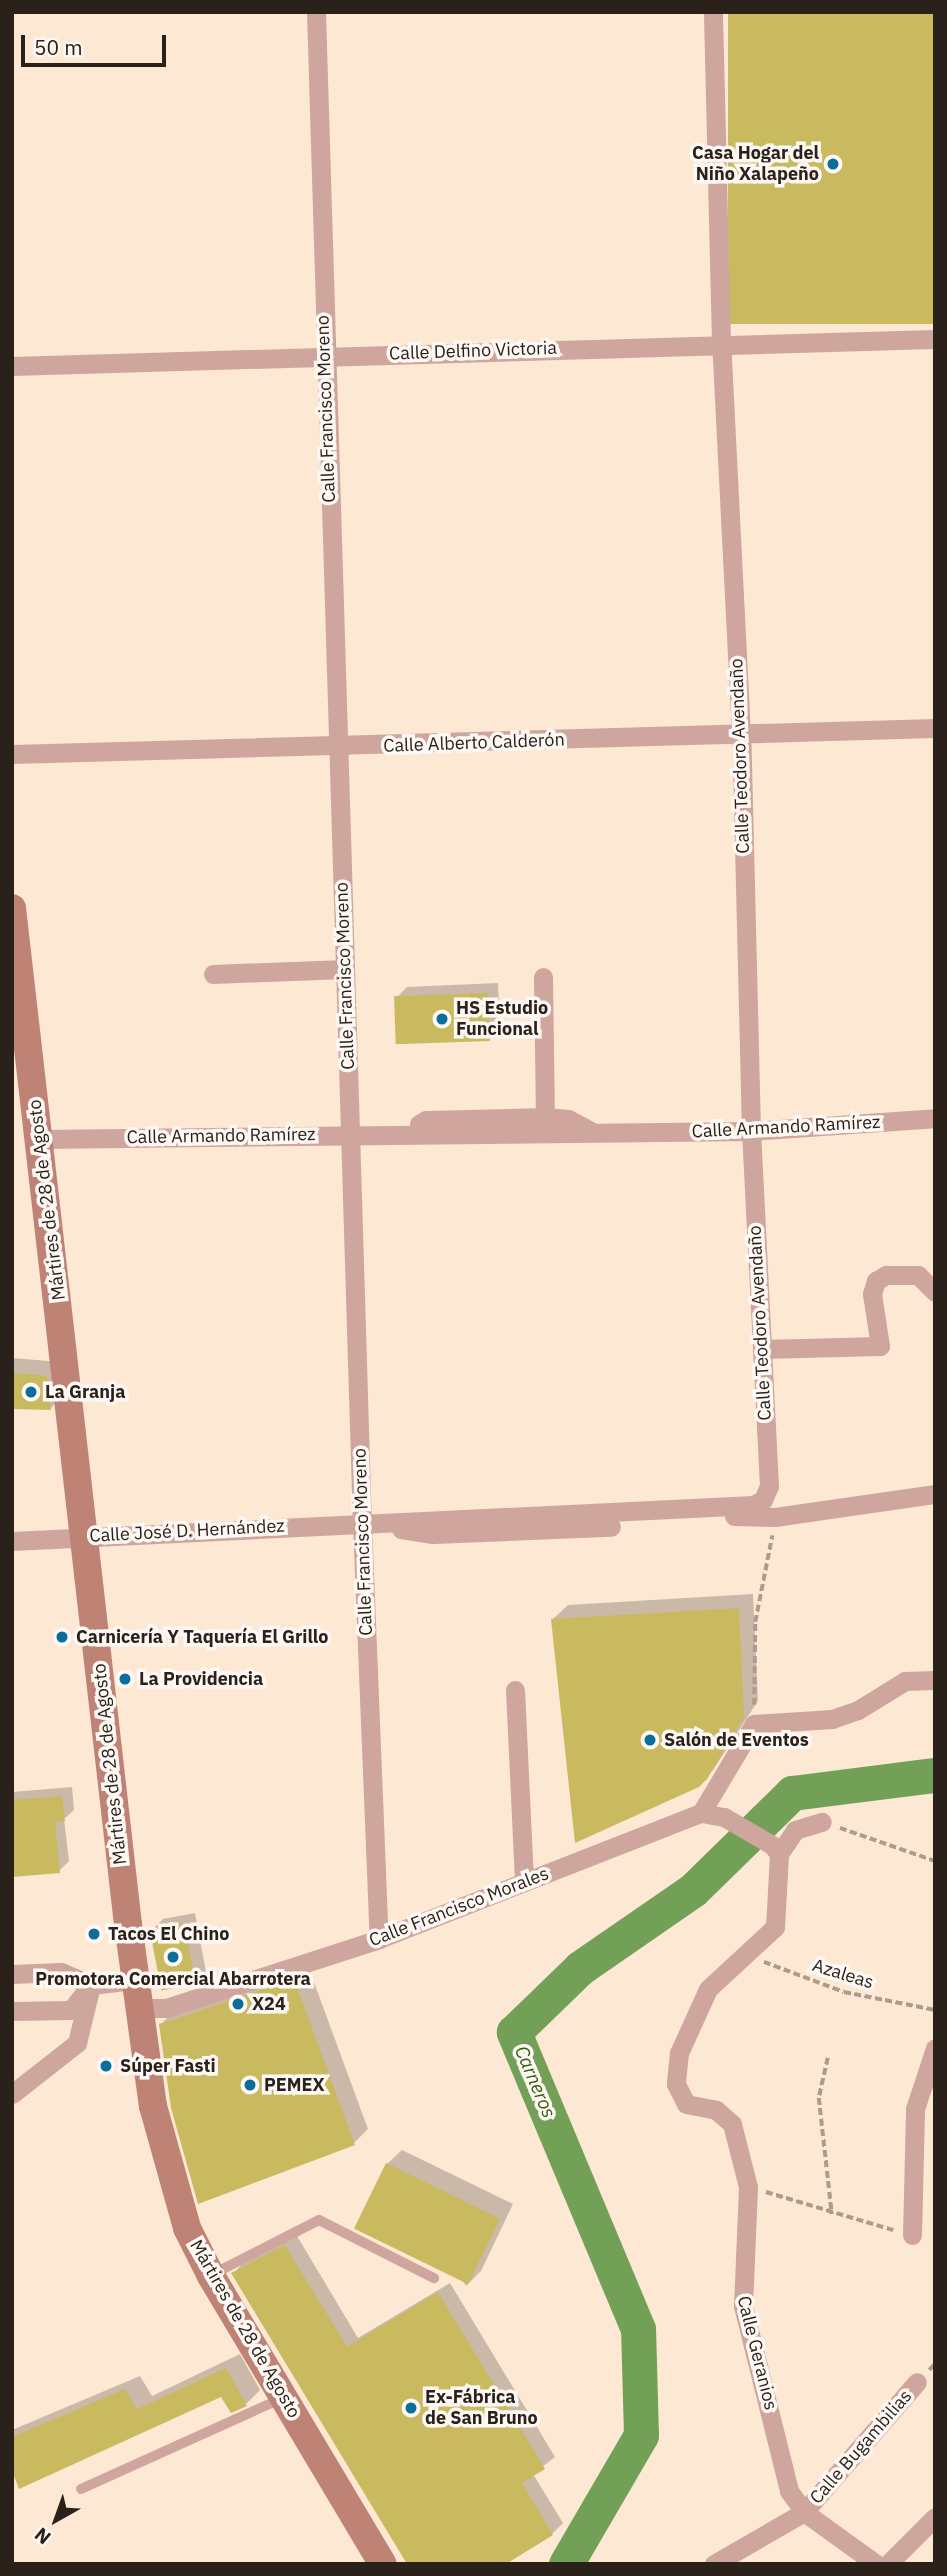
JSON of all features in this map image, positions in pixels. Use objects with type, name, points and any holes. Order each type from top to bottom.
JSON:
[{"type":"main road","name":"Mártires de 28 de Agosto","points":[[12,908],[15,974],[40,1139],[134,1980],[153,2106],[169,2173],[187,2228],[211,2276],[383,2564]]},
{"type":"street","name":"Calle Francisco Moreno","points":[[316,12],[336,748],[379,1939]]},
{"type":"street","name":"Calle Teodoro Avendaño","points":[[713,12],[721,342],[741,734],[751,1132],[769,1486],[763,1500]]},
{"type":"street","name":"Calle Delfino Victoria","points":[[12,366],[721,342],[935,339]]},
{"type":"street","name":"Calle Alberto Calderón","points":[[12,754],[336,748],[935,728]]},
{"type":"street","points":[[213,974],[345,969]]},
{"type":"street","points":[[543,977],[545,1117]]},
{"type":"street","name":"Calle Armando Ramírez","points":[[403,1133],[426,1120],[545,1117],[568,1119],[595,1133]]},
{"type":"street","name":"Calle Armando Ramírez","points":[[40,1139],[403,1133],[751,1132],[935,1118]]},
{"type":"street","points":[[762,1349],[880,1346],[872,1294],[876,1281],[886,1275],[918,1275],[935,1292]]},
{"type":"street","name":"Calle José D. Hernández","points":[[672,1506],[694,1516],[775,1517],[935,1494]]},
{"type":"street","name":"Calle José D. Hernández","points":[[12,1541],[672,1506],[753,1505],[763,1500]]},
{"type":"street","name":"Calle José D. Hernández","points":[[362,1523],[433,1534],[611,1527]]},
{"type":"street","points":[[822,1822],[795,1830],[776,1849],[724,1817],[701,1813],[754,1724],[832,1719],[858,1710],[905,1681],[935,1680]]},
{"type":"street","points":[[515,1690],[524,1882]]},
{"type":"street","name":"Calle Francisco Morales","points":[[138,2008],[166,2008],[379,1939],[701,1813]]},
{"type":"street","name":"Calle Geranios","points":[[776,1849],[775,1927],[708,1989],[679,2053],[676,2084],[686,2104],[716,2110],[732,2124],[748,2187],[743,2306],[769,2400],[778,2460],[789,2491],[804,2512]]},
{"type":"street","points":[[12,1974],[61,1972],[91,1985],[134,1980]]},
{"type":"street","points":[[12,2011],[72,2010],[91,1985]]},
{"type":"street","points":[[12,2094],[78,2043],[91,1985]]},
{"type":"street","points":[[912,2235],[915,2109],[935,2048]]},
{"type":"street","name":"Calle Bugambilias","points":[[714,2564],[804,2512],[917,2382]]},
{"type":"street","points":[[804,2512],[876,2564]]},
{"type":"street","points":[[888,2564],[935,2517]]},
{"type":"lane","points":[[211,2276],[319,2220],[434,2278]]},
{"type":"lane","points":[[81,2488],[283,2397]]},
{"type":"path","points":[[754,1724],[755,1622],[775,1517]]},
{"type":"path","points":[[822,1822],[935,1861]]},
{"type":"path","name":"Azaleas","points":[[746,1955],[844,1992],[935,2011]]},
{"type":"path","points":[[828,2058],[819,2098],[832,2214]]},
{"type":"path","points":[[748,2187],[832,2214],[912,2235]]},
{"type":"building","name":"Casa Hogar del Niño Xalapeño","points":[[728,12],[935,12],[935,324],[728,324]]},
{"type":"building","name":"HS Estudio Funcional","points":[[488,993],[490,1041],[396,1044],[394,996]]},
{"type":"building","name":"La Granja","points":[[12,1373],[47,1376],[51,1410],[12,1409]]},
{"type":"building","name":"Salón de Eventos","points":[[739,1608],[744,1717],[707,1779],[699,1787],[575,1843],[551,1619]]},
{"type":"building","points":[[62,1796],[65,1821],[55,1822],[60,1873],[12,1877],[12,1800]]},
{"type":"building","name":"Promotora Comercial Abarrotera","points":[[184,1923],[196,1984],[161,1991],[150,1930]]},
{"type":"building","name":"PEMEX","points":[[294,1979],[355,2145],[198,2204],[171,2108],[159,2024]]},
{"type":"building","points":[[386,2163],[500,2219],[468,2284],[354,2229]]},
{"type":"building","name":"Ex-Fábrica de San Bruno","points":[[285,2245],[347,2347],[438,2292],[545,2469],[522,2483],[553,2535],[506,2564],[407,2564],[231,2273]]},
{"type":"building","points":[[226,2368],[247,2406],[231,2413],[221,2397],[19,2489],[12,2471],[12,2437],[125,2389],[137,2409]]},
{"type":"waterway","name":"Carneros","points":[[566,2564],[641,2435],[638,2329],[514,2032],[580,1968],[693,1890],[792,1793],[935,1775]]},
{"type":"place","name":"Casa Hogar del Niño Xalapeño","points":[[833,164]]},
{"type":"place","name":"HS Estudio Funcional","points":[[442,1019]]},
{"type":"place","name":"La Granja","points":[[31,1392]]},
{"type":"place","name":"Carnicería Y Taquería El Grillo","points":[[62,1637]]},
{"type":"place","name":"La Providencia","points":[[125,1679]]},
{"type":"place","name":"Salón de Eventos","points":[[650,1740]]},
{"type":"place","name":"Tacos El Chino","points":[[94,1934]]},
{"type":"place","name":"Promotora Comercial Abarrotera","points":[[173,1957]]},
{"type":"place","name":"X24","points":[[238,2004]]},
{"type":"place","name":"Súper Fasti","points":[[106,2066]]},
{"type":"place","name":"PEMEX","points":[[250,2085]]},
{"type":"place","name":"Ex-Fábrica de San Bruno","points":[[411,2408]]}]
